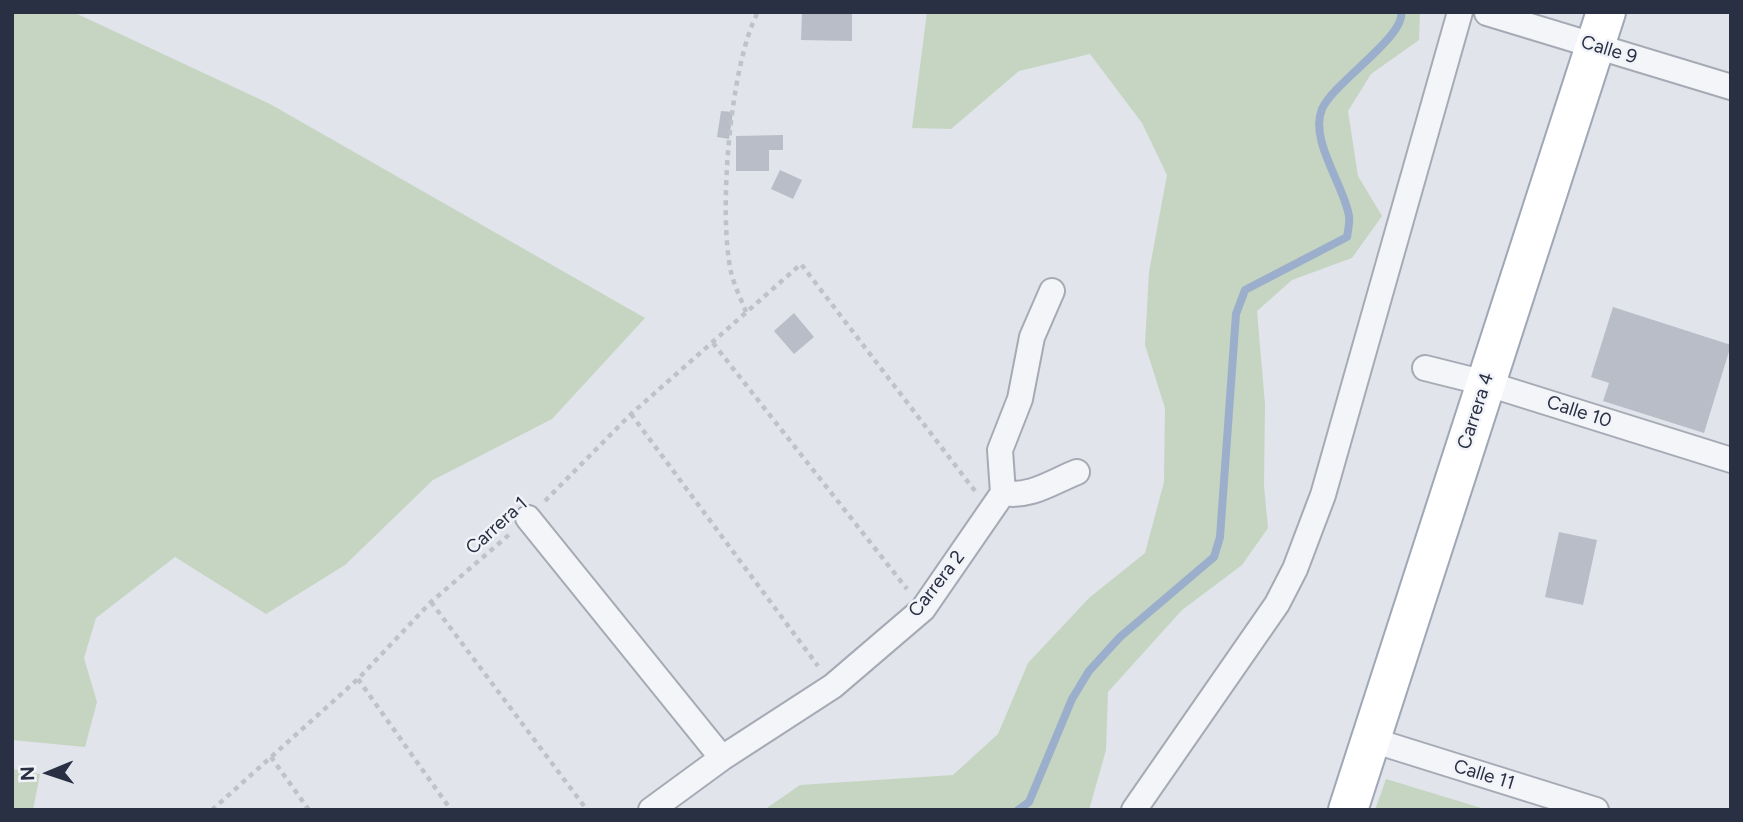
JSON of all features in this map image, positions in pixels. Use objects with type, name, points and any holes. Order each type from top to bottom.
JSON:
[{"type":"main road","name":"Carrera 4","points":[[1348,810],[1600,29]]},
{"type":"street","points":[[1134,810],[1257,635],[1295,569],[1323,495],[1460,12]]},
{"type":"street","name":"Calle 9","points":[[1487,13],[1600,29],[1731,87]]},
{"type":"street","points":[[1052,291],[1032,337],[1020,399],[1000,450],[997,502],[1040,489],[1077,472]]},
{"type":"street","name":"Calle 10","points":[[1425,368],[1485,383],[1731,460]]},
{"type":"street","name":"Carrera 2","points":[[651,810],[722,758],[833,686],[923,609],[997,502]]},
{"type":"street","points":[[528,519],[722,758]]},
{"type":"street","name":"Calle 11","points":[[1372,740],[1596,810]]},
{"type":"path","points":[[746,312],[731,272],[726,223],[730,148],[740,70],[758,12]]},
{"type":"path","name":"Carrera 1","points":[[212,810],[358,679],[431,602],[528,519],[631,414],[801,264],[997,502]]},
{"type":"path","points":[[713,343],[923,609]]},
{"type":"path","points":[[631,414],[833,686]]},
{"type":"path","points":[[431,602],[587,810]]},
{"type":"path","points":[[358,679],[451,810]]},
{"type":"path","points":[[271,757],[309,810]]},
{"type":"green space","points":[[12,12],[73,12],[270,104],[645,318],[552,419],[433,480],[345,565],[266,614],[175,557],[96,618],[84,658],[97,702],[85,747],[12,740]]},
{"type":"green space","points":[[927,12],[1420,12],[1419,40],[1371,74],[1348,111],[1358,176],[1382,216],[1352,258],[1292,280],[1257,311],[1265,404],[1264,486],[1268,528],[1242,565],[1182,610],[1108,692],[1106,750],[1089,810],[764,810],[800,785],[953,775],[998,734],[1028,663],[1089,598],[1145,553],[1164,482],[1165,408],[1145,345],[1149,272],[1167,175],[1142,123],[1090,54],[1019,71],[951,129],[912,128]]},
{"type":"green space","points":[[12,769],[40,774],[33,810],[12,810]]},
{"type":"green space","points":[[1386,779],[1488,810],[1375,810]]},
{"type":"building","points":[[802,12],[852,12],[852,41],[801,40]]},
{"type":"building","points":[[721,111],[733,112],[729,139],[717,137]]},
{"type":"building","points":[[783,135],[783,150],[769,150],[769,171],[736,171],[736,136]]},
{"type":"building","points":[[780,170],[802,180],[793,199],[771,189]]},
{"type":"building","points":[[1613,307],[1731,345],[1704,433],[1603,401],[1609,383],[1591,377]]},
{"type":"building","points":[[794,313],[814,337],[794,354],[774,331]]},
{"type":"building","points":[[1559,532],[1597,540],[1583,605],[1545,597]]},
{"type":"waterway","points":[[1018,810],[1029,802],[1072,699],[1089,671],[1120,637],[1214,557],[1220,537],[1236,314],[1245,290],[1347,237],[1349,218],[1346,204],[1324,148],[1319,121],[1329,98],[1392,33],[1400,22],[1401,12]]}]
